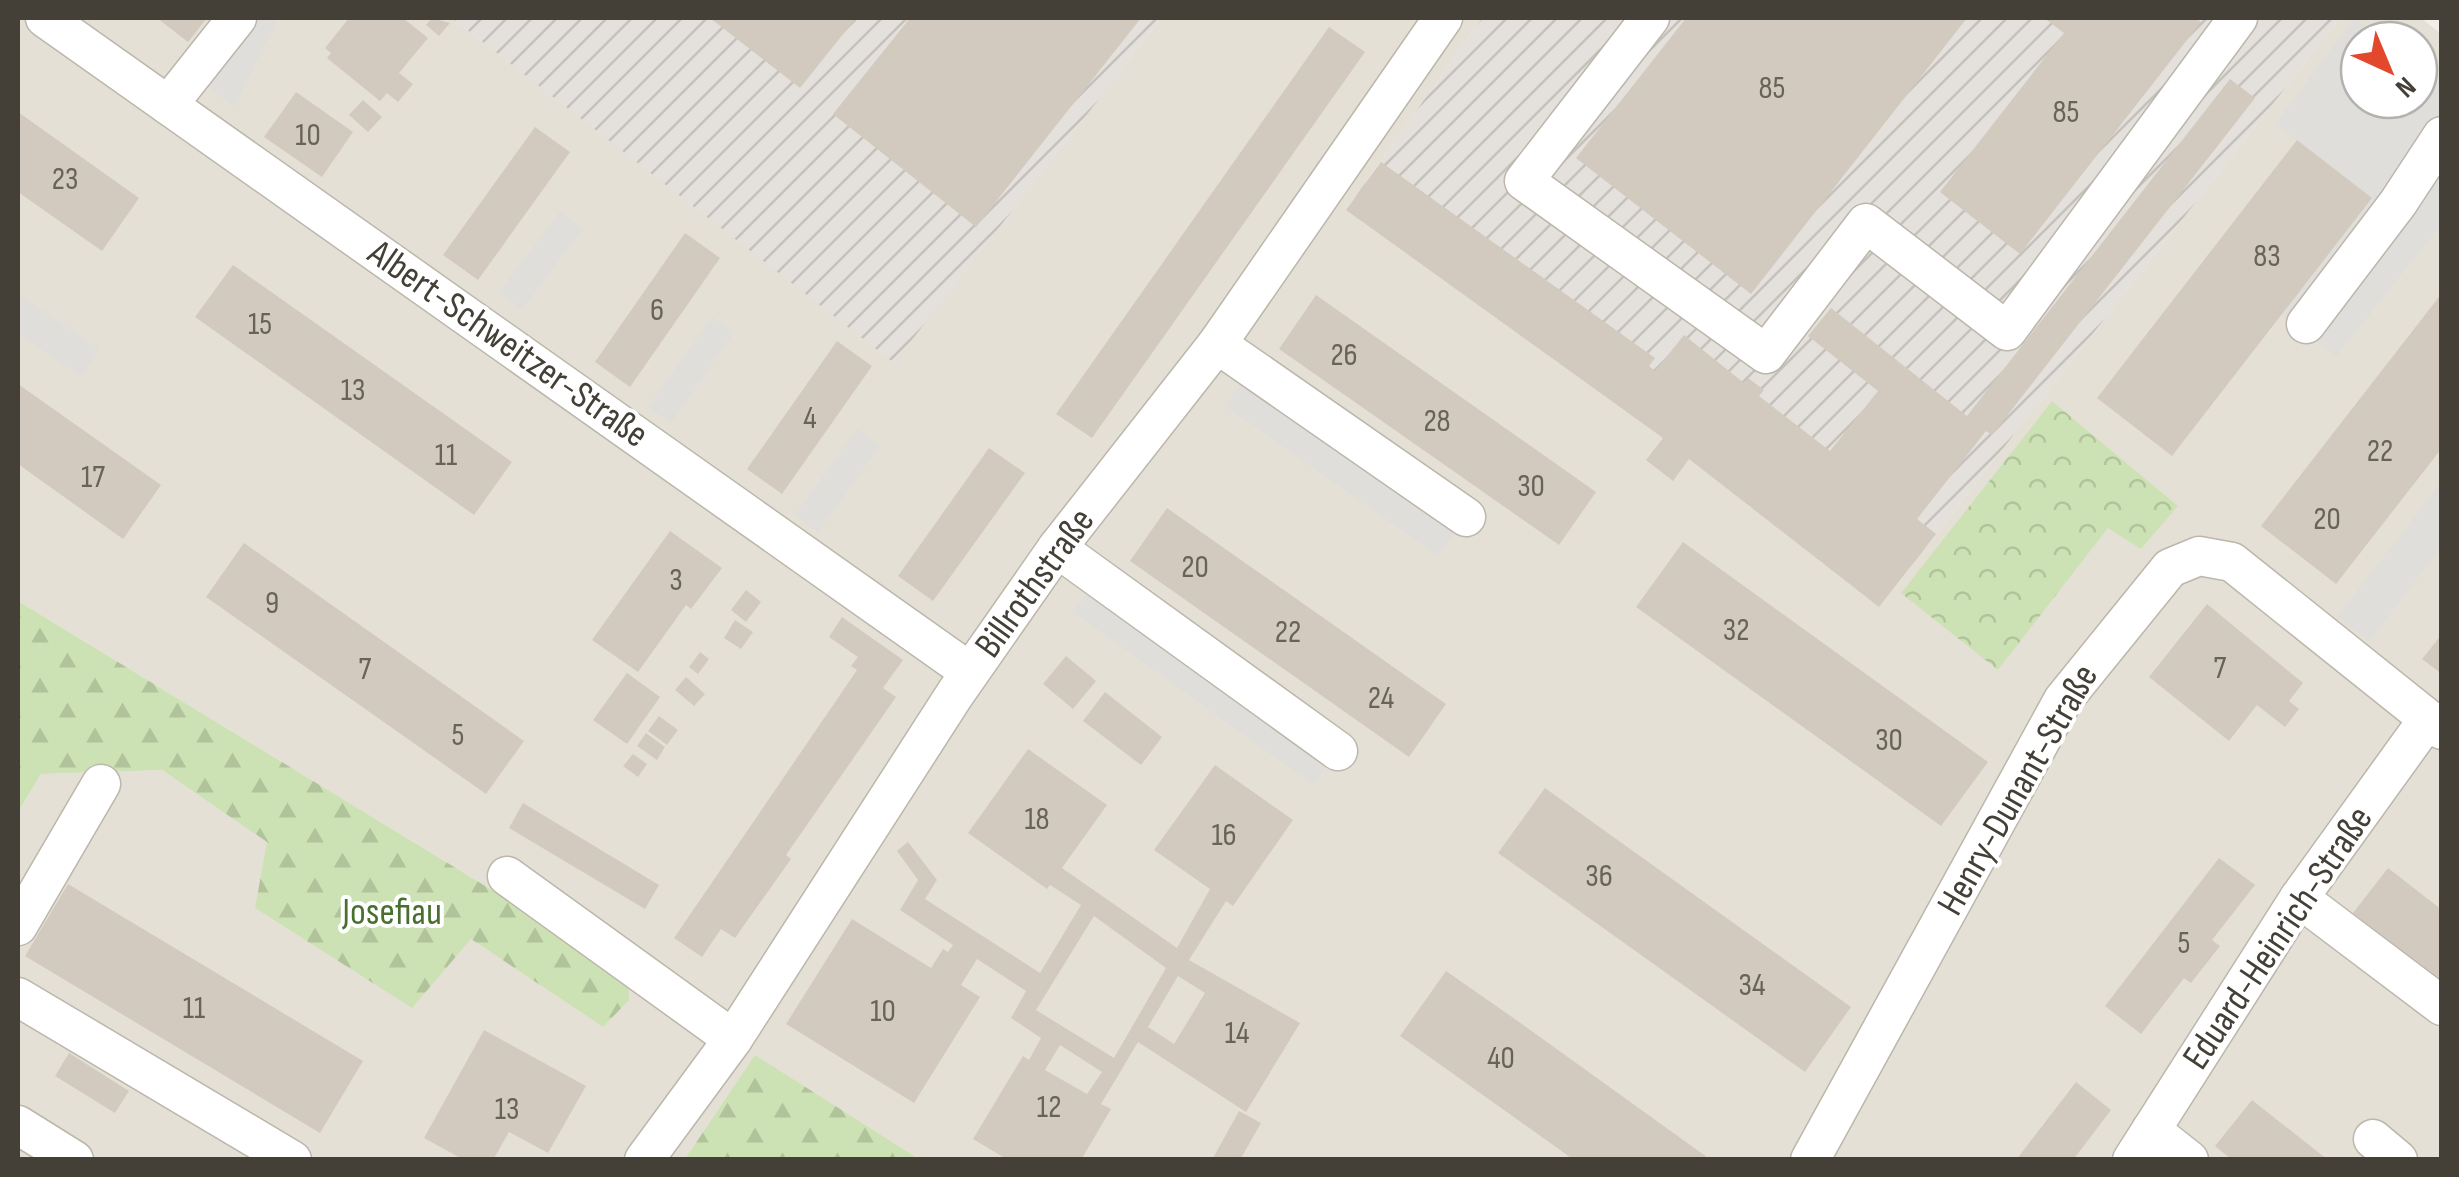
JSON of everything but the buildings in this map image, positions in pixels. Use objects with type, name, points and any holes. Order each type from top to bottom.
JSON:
[{"type":"street","name":"Albert-Schweitzer-Straße","points":[[45,18],[970,672]]},
{"type":"street","points":[[168,105],[238,18]]},
{"type":"street","name":"Billrothstraße","points":[[644,1160],[733,1039],[970,672],[1056,548],[1217,344],[1443,18]]},
{"type":"street","points":[[1650,18],[1524,181],[1766,354],[1866,223],[2008,332],[2238,18]]},
{"type":"street","points":[[2306,324],[2398,204],[2442,136]]},
{"type":"street","points":[[1217,344],[1466,517]]},
{"type":"street","points":[[1056,548],[1338,750]]},
{"type":"street","name":"Henry-Dunant-Straße","points":[[1810,1160],[2063,700],[2170,568],[2198,556],[2232,562],[2435,724]]},
{"type":"street","name":"Eduard-Heinrich-Straße","points":[[2142,1145],[2299,898],[2435,724]]},
{"type":"street","points":[[18,926],[102,784]]},
{"type":"street","points":[[507,876],[733,1039]]},
{"type":"street","points":[[2299,898],[2442,1006]]},
{"type":"street","points":[[18,998],[292,1160]]},
{"type":"street","points":[[18,1125],[74,1160]]},
{"type":"street","points":[[2142,1145],[2189,1160]]},
{"type":"shaded area","points":[[18,18],[452,18],[894,362],[1162,18],[1482,18],[1346,210],[1627,410],[1879,607],[2340,18],[2424,20],[2339,20],[2339,120],[2439,120],[2441,34],[2441,1159],[919,1159],[755,1056],[685,1159],[19,1159],[18,812],[41,774],[162,770],[268,842],[411,1007],[471,939],[603,1027],[628,973],[18,601]]},
{"type":"shaded area","points":[[237,18],[278,18],[234,107],[192,75]]},
{"type":"shaded area","points":[[452,18],[1162,18],[894,363]]},
{"type":"shaded area","points":[[1482,18],[2340,18],[1879,607],[1627,410],[1346,210]]},
{"type":"shaded area","points":[[2339,38],[2339,120],[2439,120],[2441,84],[2441,225],[2336,357],[2282,314],[2372,198],[2275,124]]},
{"type":"shaded area","points":[[560,211],[583,229],[522,310],[499,292]]},
{"type":"shaded area","points":[[18,294],[99,349],[82,377],[18,334]]},
{"type":"shaded area","points":[[712,317],[734,332],[671,423],[648,407]]},
{"type":"shaded area","points":[[1252,367],[1466,517],[1438,556],[1225,406]]},
{"type":"shaded area","points":[[857,429],[880,446],[818,532],[795,515]]},
{"type":"shaded area","points":[[2441,483],[2441,548],[2369,641],[2337,617]]},
{"type":"shaded area","points":[[1099,577],[1338,751],[1313,785],[1073,612]]},
{"type":"green space","points":[[2052,401],[2178,506],[2141,549],[2108,528],[1998,670],[1901,593]]},
{"type":"green space","name":"Josefiau","points":[[18,601],[628,973],[629,1000],[603,1027],[471,939],[412,1008],[255,908],[267,842],[162,770],[41,774],[18,812]]},
{"type":"green space","points":[[755,1055],[919,1159],[685,1159]]}]
